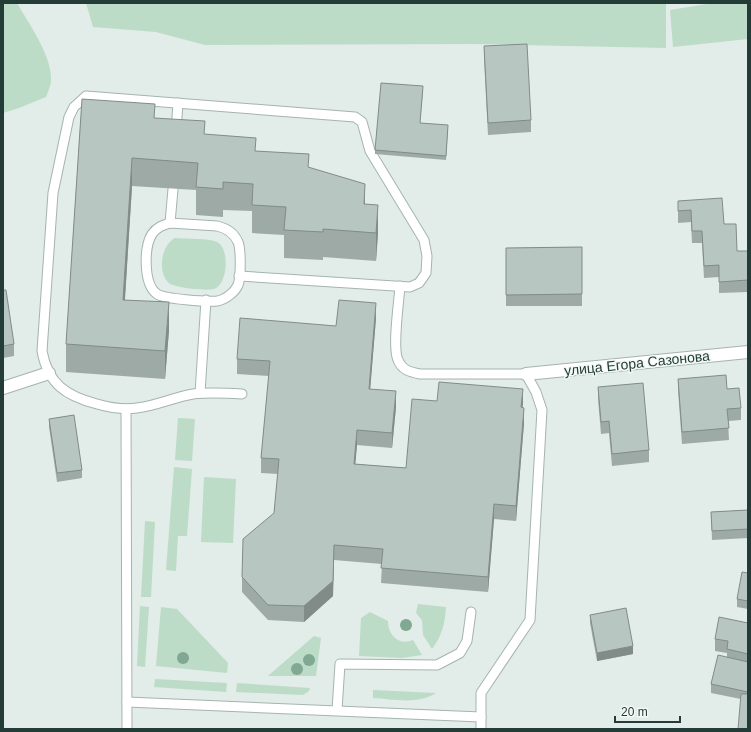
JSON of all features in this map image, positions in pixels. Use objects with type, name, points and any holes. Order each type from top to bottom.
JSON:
[{"type":"street","name":"улица Егора Сазонова","points":[[526,374],[748,352]]},
{"type":"street","points":[[3,388],[49,373]]},
{"type":"lane","points":[[239,276],[400,286],[414,286],[423,279],[426,273],[427,264],[426,247],[419,230],[370,151],[362,122],[359,119],[86,96],[70,113],[57,169],[52,210],[42,350],[49,373],[64,391],[79,399],[110,408],[126,409],[156,405],[183,396],[200,393],[242,394]]},
{"type":"lane","points":[[176,140],[178,103]]},
{"type":"lane","points":[[170,223],[172,189]]},
{"type":"lane","points":[[170,223],[217,226],[229,231],[238,242],[240,249],[238,284],[230,295],[218,301],[163,297],[151,289],[146,276],[149,242],[155,230],[170,223]]},
{"type":"lane","points":[[400,286],[396,354],[402,367],[408,372],[420,374],[526,374],[536,392],[542,410],[530,620],[481,693],[481,729]]},
{"type":"lane","points":[[200,393],[206,300]]},
{"type":"lane","points":[[126,409],[127,729]]},
{"type":"lane","points":[[337,710],[340,664],[437,665],[460,653],[467,642],[471,612]]},
{"type":"lane","points":[[127,702],[481,717]]},
{"type":"green space","points":[[3,3],[17,3],[34,31],[44,52],[51,72],[51,82],[46,97],[3,113]]},
{"type":"green space","points":[[86,3],[666,3],[666,48],[473,44],[205,45],[156,32],[93,27]]},
{"type":"green space","points":[[713,3],[748,3],[748,39],[673,47],[670,10]]},
{"type":"green space","points":[[175,238],[208,240],[217,242],[221,246],[224,251],[226,266],[225,274],[219,286],[210,290],[184,288],[169,283],[163,273],[162,259],[166,247]]},
{"type":"green space","points":[[178,418],[195,419],[192,461],[175,460]]},
{"type":"green space","points":[[174,467],[192,469],[187,536],[178,536],[176,571],[166,570]]},
{"type":"green space","points":[[204,477],[236,479],[233,543],[201,542]]},
{"type":"green space","points":[[145,521],[155,522],[151,597],[141,597]]},
{"type":"green space","points":[[418,604],[446,607],[442,629],[432,649],[423,635],[422,620],[416,613]]},
{"type":"green space","points":[[140,606],[149,607],[145,667],[137,666]]},
{"type":"green space","points":[[161,607],[177,609],[228,663],[227,673],[156,666]]},
{"type":"green space","points":[[370,612],[388,621],[388,626],[392,635],[398,640],[403,642],[413,640],[422,655],[402,658],[359,656],[361,618]]},
{"type":"green space","points":[[314,636],[321,638],[316,676],[268,676]]},
{"type":"green space","points":[[155,679],[227,683],[226,692],[154,687]]},
{"type":"green space","points":[[237,683],[310,688],[309,691],[303,695],[236,692]]},
{"type":"green space","points":[[373,690],[436,693],[421,699],[397,700],[373,698]]},
{"type":"building","points":[[527,44],[531,120],[488,123],[484,46]]},
{"type":"building","points":[[381,83],[423,86],[420,123],[448,125],[446,156],[375,150]]},
{"type":"building","points":[[82,99],[155,104],[154,118],[205,121],[204,134],[256,138],[255,151],[309,154],[308,167],[365,184],[364,204],[378,205],[376,233],[323,229],[323,232],[284,230],[286,207],[252,205],[253,184],[223,182],[223,189],[196,187],[198,163],[132,158],[123,300],[169,302],[165,351],[66,344]]},
{"type":"building","points":[[722,198],[724,224],[736,224],[737,251],[748,251],[748,280],[719,282],[719,265],[704,266],[702,231],[692,231],[691,210],[678,211],[678,201]]},
{"type":"building","points":[[582,247],[582,294],[506,295],[506,248]]},
{"type":"building","points":[[3,290],[6,290],[14,344],[3,346]]},
{"type":"building","points":[[339,300],[376,303],[369,389],[396,391],[392,433],[357,430],[354,464],[406,468],[412,399],[437,401],[439,382],[523,389],[521,407],[524,408],[516,506],[494,504],[488,577],[381,568],[383,549],[334,545],[333,581],[304,606],[268,605],[242,577],[243,539],[274,513],[279,459],[261,458],[270,361],[237,359],[240,318],[336,326]]},
{"type":"building","points":[[726,375],[727,389],[739,388],[741,408],[727,409],[729,428],[682,432],[678,379]]},
{"type":"building","points":[[643,383],[649,450],[612,454],[609,421],[601,422],[598,387]]},
{"type":"building","points":[[74,415],[82,470],[57,473],[49,419]]},
{"type":"building","points":[[748,510],[748,529],[712,531],[711,512]]},
{"type":"building","points":[[742,572],[748,573],[748,601],[737,599]]},
{"type":"building","points":[[626,608],[633,646],[597,653],[590,615]]},
{"type":"building","points":[[719,617],[748,623],[748,654],[727,649],[728,641],[715,639]]},
{"type":"building","points":[[718,655],[748,662],[748,692],[711,684]]},
{"type":"building","points":[[741,694],[748,694],[748,729],[738,729]]}]
